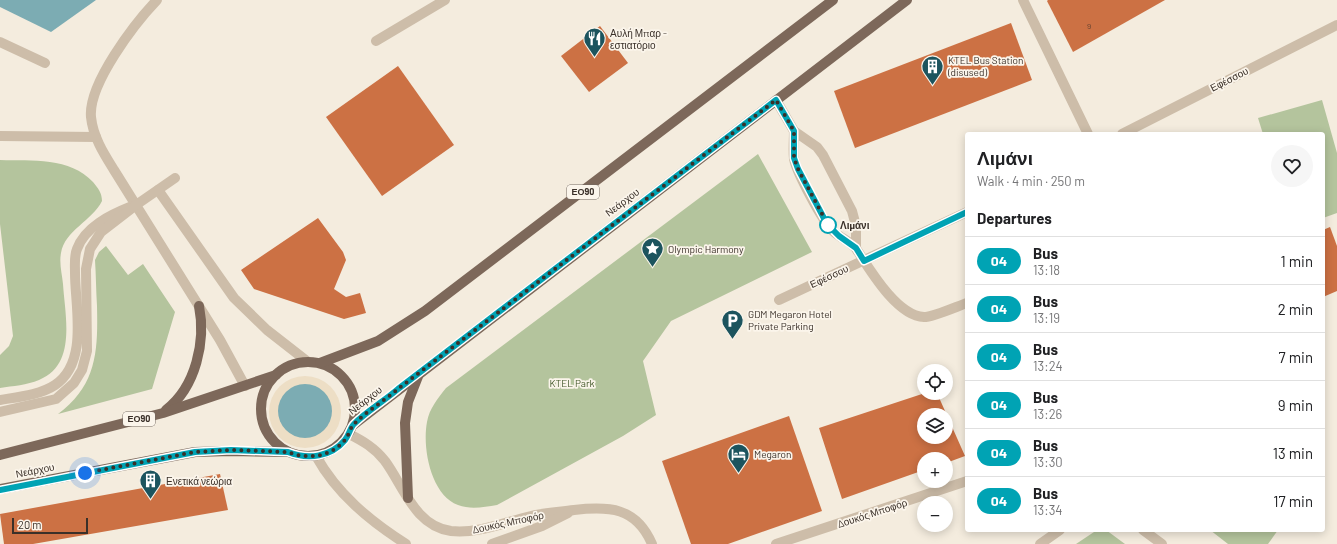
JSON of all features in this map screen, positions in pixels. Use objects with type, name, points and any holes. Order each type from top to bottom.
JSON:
[{"type":"main road","name":"ΕΟ90","points":[[324,365],[378,341],[426,311],[833,0]]},
{"type":"main road","name":"Νεάρχου","points":[[351,429],[421,372],[908,0]]},
{"type":"main road","points":[[163,413],[180,395],[189,380],[195,365],[202,333],[199,306]]},
{"type":"main road","name":"ΕΟ90","points":[[0,455],[163,413],[276,375],[291,365],[308,362],[324,365],[342,376],[352,390],[356,408],[351,429],[344,440],[331,451],[316,456],[302,456],[288,452],[277,445],[269,435],[262,417],[261,404],[265,391],[276,375]]},
{"type":"main road","points":[[408,498],[405,423],[408,402],[421,372]]},
{"type":"main road","name":"Νεάρχου","points":[[0,490],[195,452],[231,450],[288,452]]},
{"type":"street","points":[[157,0],[122,45],[100,82],[93,101],[91,116],[96,137],[114,170],[223,344],[245,386]]},
{"type":"street","points":[[376,41],[445,0]]},
{"type":"street","points":[[1023,0],[1087,132]]},
{"type":"street","name":"Εφέσσου","points":[[1126,132],[1337,25]]},
{"type":"street","points":[[0,42],[45,63]]},
{"type":"street","points":[[776,100],[794,131],[817,147],[823,155],[852,211],[856,226],[856,248]]},
{"type":"street","points":[[794,131],[794,158],[798,169],[827,224],[839,236],[856,248],[864,261],[898,305],[910,313],[924,318],[965,304]]},
{"type":"street","points":[[0,136],[96,137]]},
{"type":"street","points":[[0,412],[56,398],[68,390],[78,379],[88,351],[86,276],[88,254],[101,232],[175,178]]},
{"type":"street","points":[[158,190],[234,298],[267,330],[308,362]]},
{"type":"street","points":[[0,400],[47,389],[59,382],[67,372],[73,362],[77,341],[75,267],[77,248],[82,240],[104,219],[136,205]]},
{"type":"street","name":"Εφέσσου","points":[[779,300],[965,213]]},
{"type":"street","name":"Δουκός Μποφόρ","points":[[351,429],[384,460],[408,498],[424,519],[436,527],[454,531],[484,528],[531,516],[600,508],[624,513],[642,525],[652,544]]},
{"type":"street","points":[[316,456],[328,476],[350,501],[370,519],[406,544]]},
{"type":"street","name":"Δουκός Μποφόρ","points":[[776,544],[965,482]]},
{"type":"street","name":"Δουκός Μποφόρ","points":[[492,544],[542,526],[574,510]]},
{"type":"street","points":[[1040,544],[1057,532]]},
{"type":"street","points":[[1146,532],[1162,544]]},
{"type":"green space","points":[[1322,100],[1337,153],[1337,213],[1325,217],[1325,132],[1262,132],[1258,118]]},
{"type":"green space","name":"KTEL Park","points":[[758,154],[812,252],[671,321],[643,361],[656,415],[623,436],[497,505],[478,508],[463,507],[449,500],[441,491],[430,470],[426,445],[427,422],[430,413],[446,388]]},
{"type":"green space","points":[[0,160],[50,162],[73,168],[84,174],[93,182],[100,193],[102,201],[98,208],[68,238],[61,253],[60,265],[63,284],[66,338],[64,351],[59,363],[51,373],[39,380],[0,388],[0,355],[9,346],[13,336],[0,224]]},
{"type":"green space","points":[[106,246],[128,275],[143,264],[175,312],[152,389],[58,414],[71,403],[81,391],[88,379],[92,366],[97,338],[95,260],[99,252]]},
{"type":"green space","points":[[1094,532],[1109,532],[1125,544],[1076,544]]},
{"type":"green space","points":[[1213,532],[1277,532],[1268,544],[1228,544]]},
{"type":"shaded area","points":[[305,376],[325,382],[335,392],[341,412],[335,432],[325,442],[305,448],[285,442],[275,432],[269,412],[275,392],[285,382]]},
{"type":"water","points":[[0,0],[96,0],[51,32],[0,7]]},
{"type":"water","points":[[305,384],[315,386],[324,392],[330,401],[332,411],[330,421],[324,430],[315,436],[305,438],[295,436],[286,430],[280,421],[278,411],[280,401],[286,392],[295,386]]},
{"type":"building","points":[[1165,0],[1073,52],[1047,1]]},
{"type":"building","name":"KTEL Bus Station (disused)","points":[[1011,23],[1032,80],[855,148],[834,91]]},
{"type":"building","name":"Αυλή Μπαρ - εστιατόριο","points":[[600,26],[628,63],[589,92],[561,56]]},
{"type":"building","points":[[398,66],[454,145],[382,196],[326,117]]},
{"type":"building","points":[[318,218],[343,252],[346,260],[334,289],[346,297],[360,293],[366,313],[344,319],[254,289],[241,270]]},
{"type":"building","points":[[1330,227],[1337,246],[1337,291],[1325,296],[1325,229]]},
{"type":"building","points":[[917,396],[917,400],[940,400],[944,408],[917,408],[917,444],[953,444],[953,429],[965,456],[953,460],[953,452],[917,452],[917,472],[842,499],[819,428]]},
{"type":"building","name":"Megaron","points":[[789,416],[822,511],[728,544],[691,544],[662,461]]},
{"type":"building","name":"Ενετικά νεώρια","points":[[220,474],[228,510],[33,544],[4,544],[0,514]]},
{"type":"bus line","name":"04","points":[[0,490],[195,452],[231,450],[288,452],[311,457],[331,451],[344,440],[349,434],[353,425],[398,389],[776,100],[794,131],[794,158],[798,169],[827,224],[832,231],[856,248],[864,261],[965,213]]},
{"type":"place","name":"Αυλή Μπαρ - εστιατόριο","points":[[594,58]]},
{"type":"place","name":"KTEL Bus Station (disused)","points":[[933,86]]},
{"type":"place","name":"Λιμάνι","points":[[828,225]]},
{"type":"place","name":"Olympic Harmony","points":[[652,268]]},
{"type":"place","name":"GDM Megaron Hotel Private Parking","points":[[732,340]]},
{"type":"place","name":"Megaron","points":[[738,474]]},
{"type":"place","name":"Ενετικά νεώρια","points":[[150,500]]},
{"type":"route","points":[[85,473],[195,452],[231,450],[288,452],[311,457],[331,451],[344,440],[349,434],[353,425],[398,389],[776,100],[794,131],[794,158],[798,169],[828,225]]}]
